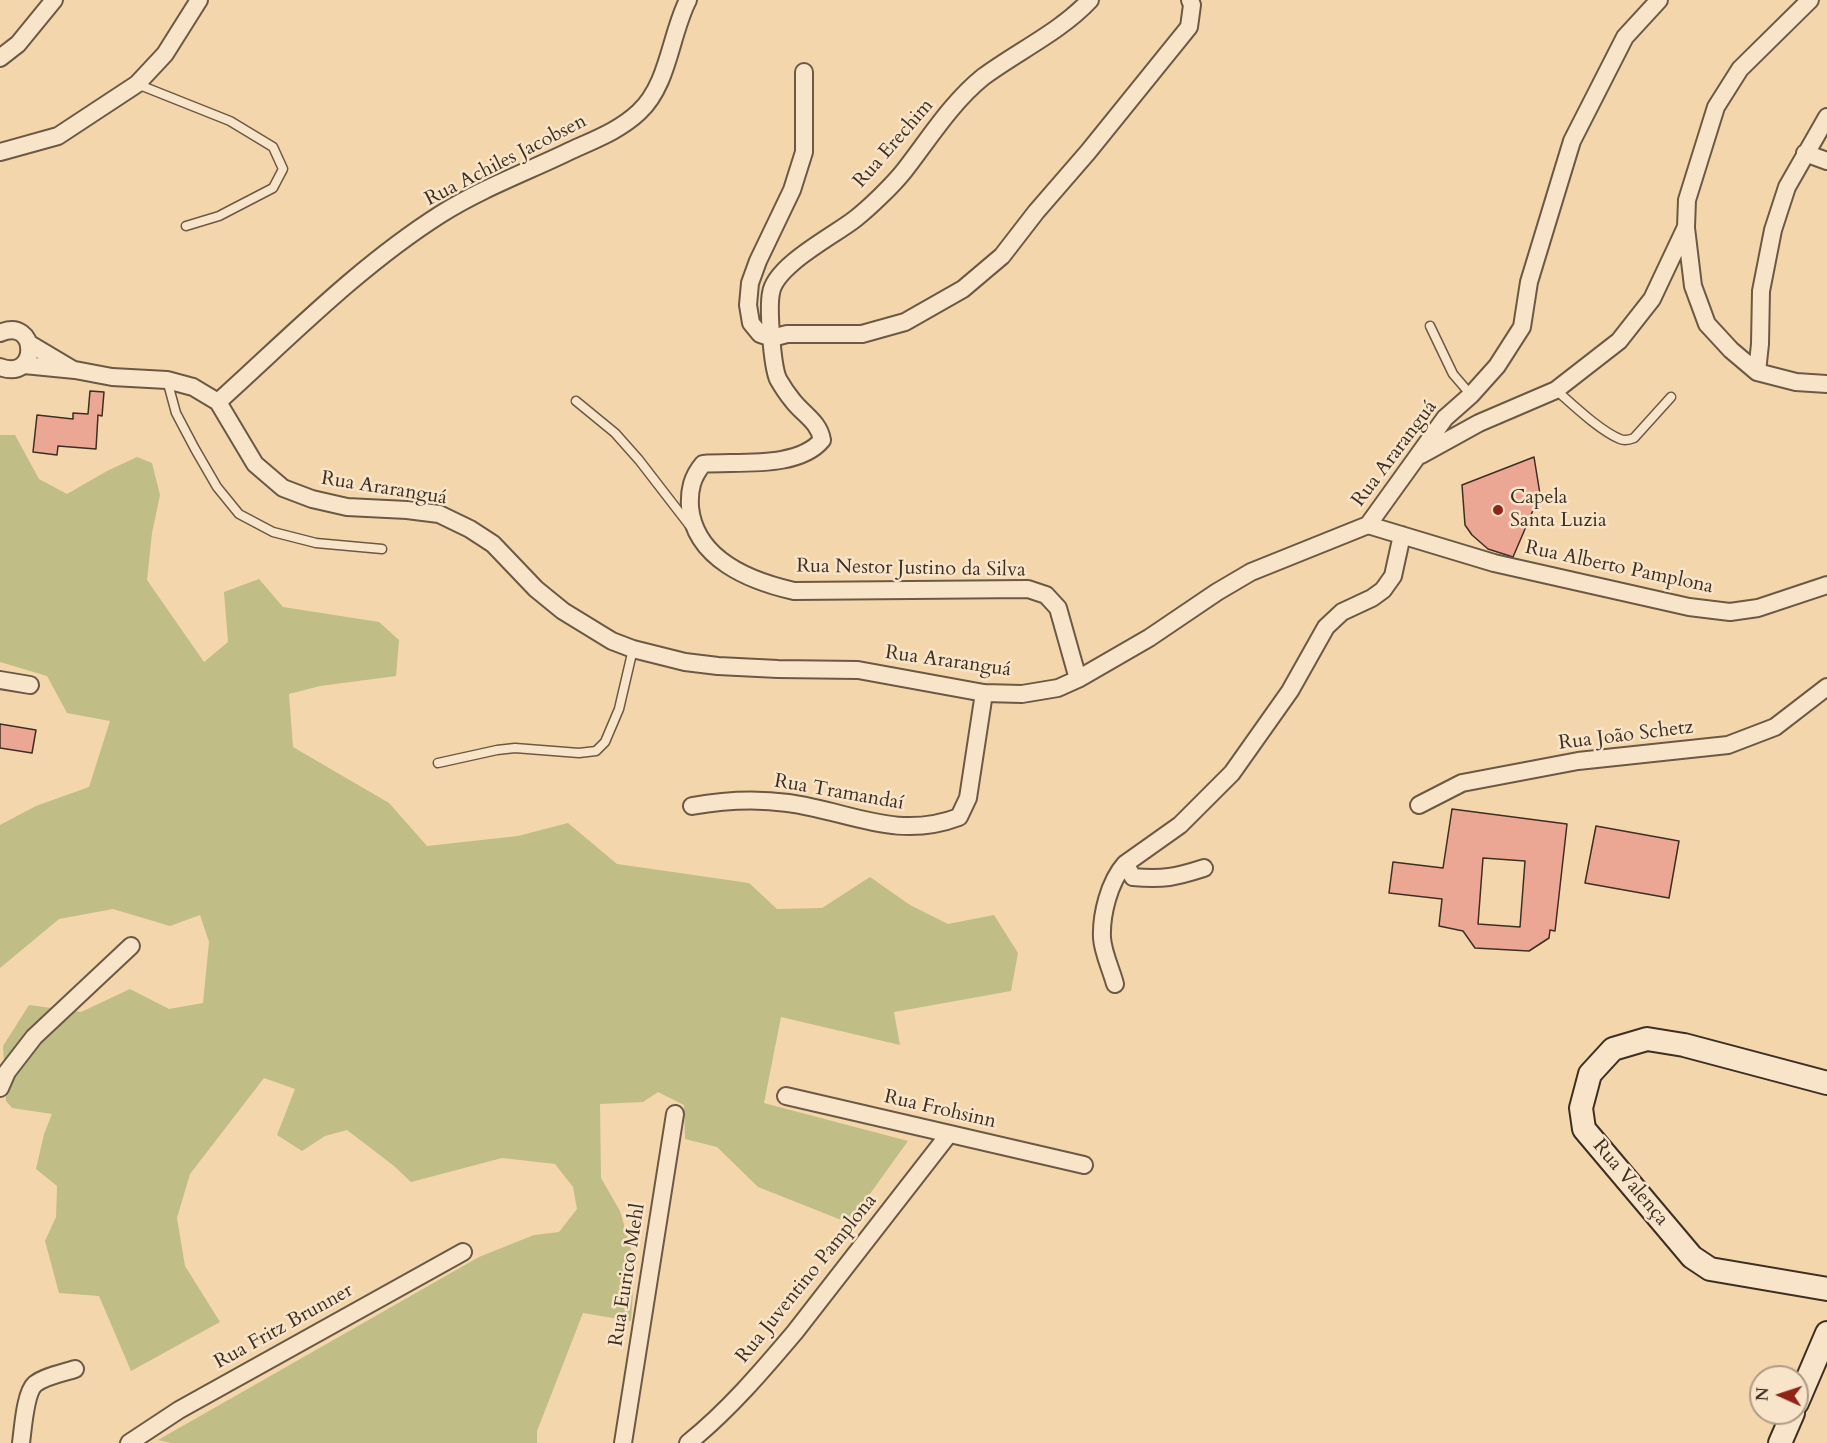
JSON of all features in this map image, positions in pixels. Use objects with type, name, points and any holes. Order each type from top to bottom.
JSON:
[{"type":"street","points":[[0,58],[18,44],[54,0]]},
{"type":"street","points":[[0,153],[58,136],[137,84],[165,54],[199,0]]},
{"type":"street","name":"Rua Achiles Jacobsen","points":[[218,402],[385,254],[442,213],[511,178],[618,129],[641,110],[656,87],[665,66],[679,18],[688,0]]},
{"type":"street","name":"Rua Erechim","points":[[772,338],[771,291],[782,273],[828,236],[856,219],[903,173],[938,123],[982,78],[1076,15],[1090,0]]},
{"type":"street","points":[[804,72],[804,152],[792,189],[750,283],[748,305],[751,323],[760,334],[772,338],[787,334],[862,334],[905,322],[963,289],[1002,256],[1035,212],[1088,152],[1189,27],[1192,5],[1190,0]]},
{"type":"street","name":"Rua Araranguá","points":[[0,368],[13,370],[24,365],[75,370],[112,377],[167,380],[193,387],[218,402],[255,464],[283,488],[312,499],[347,507],[439,514],[470,529],[492,544],[536,589],[563,611],[612,641],[633,650],[685,662],[718,666],[858,670],[984,693],[1022,694],[1058,688],[1149,638],[1251,572],[1368,525],[1445,418],[1471,395],[1497,366],[1522,327],[1529,282],[1572,141],[1625,37],[1659,0]]},
{"type":"street","points":[[1810,0],[1740,69],[1716,107],[1687,200],[1686,227],[1694,286],[1707,324],[1731,350],[1757,372],[1796,382],[1827,384]]},
{"type":"street","points":[[1757,372],[1761,291],[1773,230],[1787,187],[1827,117]]},
{"type":"street","points":[[1805,153],[1827,161]]},
{"type":"street","points":[[1418,457],[1479,423],[1556,390],[1619,341],[1652,298],[1686,227]]},
{"type":"street","points":[[0,318],[7,331]]},
{"type":"street","name":"Rua Araranguá","points":[[7,331],[24,334],[30,344],[75,370]]},
{"type":"street","name":"Rua Nestor Justino da Silva","points":[[772,338],[778,378],[795,403],[820,429],[822,440],[815,449],[798,456],[771,462],[703,464],[694,474],[689,495],[691,516],[700,539],[713,555],[767,585],[794,591],[1028,589],[1046,595],[1058,608],[1078,679]]},
{"type":"street","points":[[24,365],[30,355],[30,344]]},
{"type":"street","name":"Rua Alberto Pamplona","points":[[1368,525],[1494,563],[1669,603],[1730,612],[1758,608],[1827,585]]},
{"type":"street","points":[[1115,984],[1102,940],[1103,917],[1118,872],[1125,864],[1180,825],[1232,774],[1290,691],[1326,627],[1342,612],[1372,598],[1383,590],[1393,576],[1402,535]]},
{"type":"street","points":[[0,680],[30,685]]},
{"type":"street","name":"Rua João Schetz","points":[[1419,805],[1462,783],[1578,761],[1728,745],[1775,727],[1827,687]]},
{"type":"street","name":"Rua Tramandaí","points":[[692,806],[729,800],[790,803],[886,824],[919,827],[943,823],[959,817],[968,798],[984,693]]},
{"type":"street","points":[[1125,864],[1134,877],[1159,879],[1176,877],[1204,868]]},
{"type":"street","points":[[0,1088],[7,1072],[34,1037],[131,946]]},
{"type":"street","name":"Rua Valença","points":[[1827,1083],[1684,1045],[1647,1039],[1614,1049],[1590,1074],[1581,1108],[1584,1128],[1692,1257],[1710,1269],[1827,1289]]},
{"type":"street","name":"Rua Frohsinn","points":[[786,1096],[1084,1165]]},
{"type":"street","name":"Rua Eurico Mehl","points":[[623,1443],[675,1114]]},
{"type":"street","name":"Rua Juventino Pamplona","points":[[688,1443],[703,1431],[789,1340],[949,1134]]},
{"type":"street","name":"Rua Fritz Brunner","points":[[129,1443],[179,1410],[463,1252]]},
{"type":"street","points":[[1809,1375],[1827,1333]]},
{"type":"street","points":[[21,1443],[29,1393],[33,1385],[41,1380],[75,1369]]},
{"type":"street","points":[[1780,1443],[1788,1425]]},
{"type":"lane","points":[[137,84],[230,121],[273,147],[282,169],[273,188],[219,216],[186,226]]},
{"type":"lane","points":[[1430,326],[1453,374],[1471,395]]},
{"type":"lane","points":[[167,380],[176,412],[195,449],[217,487],[239,514],[273,532],[316,543],[382,549]]},
{"type":"lane","points":[[1556,390],[1584,414],[1619,438],[1627,440],[1634,438],[1671,397]]},
{"type":"lane","points":[[576,401],[615,433],[639,460],[700,539]]},
{"type":"lane","points":[[438,763],[515,748],[579,753],[596,751],[605,742],[619,709],[633,650]]},
{"type":"shaded area","points":[[0,435],[15,435],[39,479],[67,494],[137,457],[152,463],[160,495],[152,533],[147,580],[204,662],[228,642],[224,592],[259,579],[283,607],[379,622],[399,640],[396,676],[320,686],[289,694],[293,747],[389,803],[427,846],[518,836],[568,823],[617,864],[749,883],[777,909],[822,908],[870,877],[910,905],[948,924],[994,915],[1018,953],[1011,991],[894,1012],[900,1045],[781,1017],[764,1103],[908,1141],[849,1223],[758,1187],[717,1147],[685,1139],[684,1105],[658,1092],[643,1102],[600,1104],[601,1178],[620,1211],[635,1263],[631,1321],[583,1313],[537,1431],[537,1443],[171,1443],[158,1440],[479,1257],[534,1235],[559,1232],[577,1209],[573,1187],[555,1164],[502,1158],[411,1182],[347,1130],[325,1136],[302,1151],[277,1135],[295,1089],[264,1078],[190,1174],[177,1218],[185,1266],[220,1322],[131,1371],[99,1296],[59,1293],[45,1241],[56,1217],[57,1186],[36,1169],[44,1134],[52,1114],[12,1108],[6,1101],[3,1046],[29,1005],[81,1012],[130,989],[169,1009],[203,1003],[209,942],[200,915],[170,926],[113,909],[59,919],[0,968],[0,825],[36,806],[89,787],[110,721],[67,713],[47,676],[0,662]]},
{"type":"building","points":[[90,391],[104,392],[102,416],[98,415],[96,449],[58,446],[57,455],[33,452],[37,415],[73,419],[73,413],[88,414]]},
{"type":"building","name":"Capela Santa Luzia","points":[[1534,457],[1540,494],[1513,557],[1488,549],[1472,535],[1465,525],[1462,485]]},
{"type":"building","points":[[0,724],[36,730],[32,753],[0,748]]},
{"type":"building","points":[[1452,809],[1567,824],[1555,931],[1550,930],[1549,938],[1529,951],[1475,948],[1463,931],[1439,926],[1442,899],[1389,893],[1393,862],[1443,868]],"holes":[[[1483,858],[1525,861],[1520,927],[1478,924]]]},
{"type":"building","points":[[1596,826],[1679,841],[1669,898],[1585,883]]},
{"type":"place","name":"Capela Santa Luzia","points":[[1498,510]]}]
